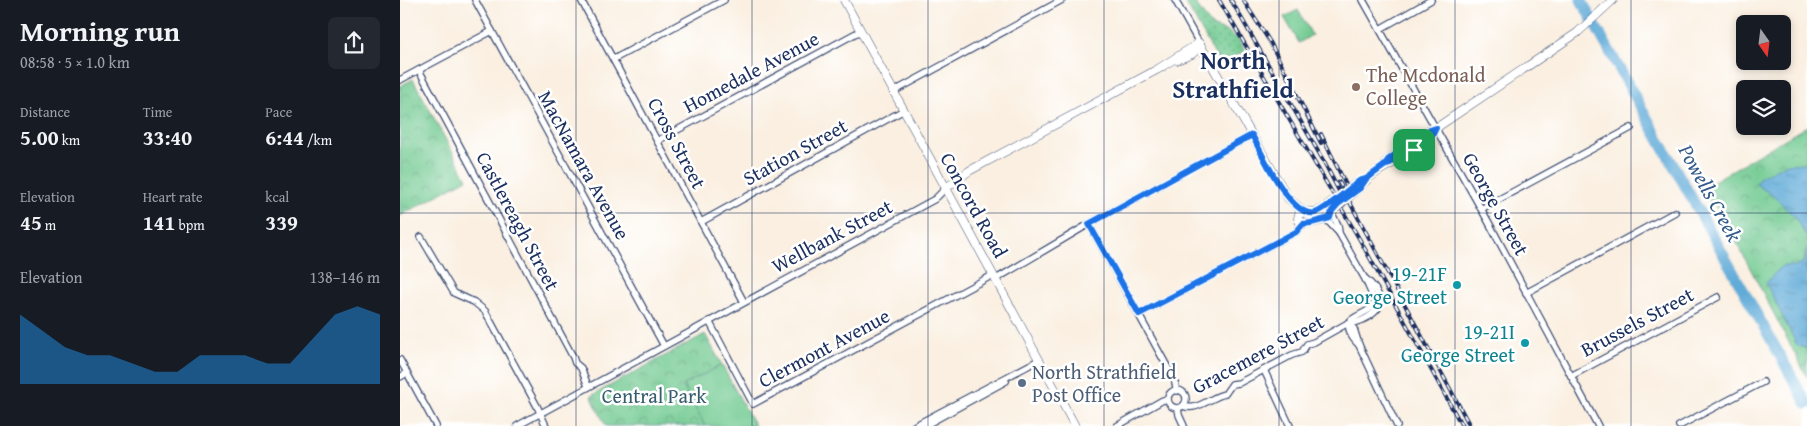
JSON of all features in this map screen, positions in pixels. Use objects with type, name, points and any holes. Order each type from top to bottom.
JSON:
[{"type":"main road","name":"Concord Road","points":[[844,0],[1075,426]]},
{"type":"main road","points":[[1200,44],[1288,198],[1289,206],[1301,219],[1311,223],[1330,212],[1384,166],[1388,160],[1427,131],[1436,128],[1587,25],[1613,0]]},
{"type":"main road","name":"Wellbank Street","points":[[1158,68],[1192,54],[1200,44]]},
{"type":"main road","name":"Wellbank Street","points":[[946,188],[969,172],[1200,44]]},
{"type":"main road","points":[[1192,54],[1207,55]]},
{"type":"main road","points":[[1301,219],[1316,212],[1330,212]]},
{"type":"street","name":"MacNamara Avenue","points":[[475,0],[664,346]]},
{"type":"street","name":"Cross Street","points":[[581,0],[744,302]]},
{"type":"street","points":[[614,59],[724,0]]},
{"type":"street","points":[[893,92],[1062,0]]},
{"type":"street","points":[[1175,0],[1200,44]]},
{"type":"street","name":"George Street","points":[[1363,0],[1481,209],[1598,426]]},
{"type":"street","points":[[1380,29],[1431,0]]},
{"type":"street","points":[[400,80],[492,31]]},
{"type":"street","name":"Homedale Avenue","points":[[657,141],[860,31]]},
{"type":"street","name":"Castlereagh Street","points":[[419,70],[569,348],[575,363],[581,368],[588,386]]},
{"type":"street","name":"Station Street","points":[[701,222],[904,110]]},
{"type":"street","points":[[1481,209],[1631,128]]},
{"type":"street","points":[[994,277],[1252,135]]},
{"type":"street","name":"Wellbank Street","points":[[516,426],[935,199],[946,188]]},
{"type":"street","name":"Gracemere Street","points":[[1181,407],[1195,407],[1218,395],[1226,394],[1232,384],[1239,383],[1292,355],[1302,352],[1308,344],[1348,323],[1352,318],[1371,308],[1374,304],[1374,298],[1330,212]]},
{"type":"street","points":[[1526,294],[1675,212]]},
{"type":"street","points":[[1139,314],[1296,232],[1301,219]]},
{"type":"street","points":[[1089,224],[1174,379],[1177,391]]},
{"type":"street","points":[[421,237],[454,293],[474,302],[485,311],[546,426]]},
{"type":"street","name":"Clermont Avenue","points":[[709,321],[753,404],[994,277]]},
{"type":"street","name":"Brussels Street","points":[[1571,376],[1718,297]]},
{"type":"street","points":[[1348,323],[1354,329],[1359,345],[1398,426]]},
{"type":"street","points":[[400,360],[436,426]]},
{"type":"street","points":[[914,426],[1039,360]]},
{"type":"street","points":[[924,426],[1025,370],[1039,360]]},
{"type":"street","points":[[1264,370],[1290,426]]},
{"type":"street","points":[[400,377],[407,373]]},
{"type":"street","points":[[1680,426],[1763,382]]},
{"type":"street","points":[[1168,400],[1172,392],[1177,391],[1186,398],[1179,415],[1184,426]]},
{"type":"street","points":[[1117,426],[1163,400],[1168,400]]},
{"type":"street","points":[[1168,400],[1170,405],[1181,407]]},
{"type":"green space","points":[[1184,0],[1193,0],[1211,26],[1229,32],[1234,37],[1237,36],[1245,51],[1220,64]]},
{"type":"green space","points":[[1298,10],[1312,35],[1299,43],[1284,17]]},
{"type":"green space","points":[[413,79],[467,179],[400,216],[400,86]]},
{"type":"green space","points":[[1807,126],[1807,377],[1720,211],[1701,193],[1702,188]]},
{"type":"green space","name":"Central Park","points":[[705,334],[722,365],[683,385],[705,426],[606,426],[591,396]]},
{"type":"green space","points":[[722,365],[755,426],[705,426],[683,385]]},
{"type":"water","points":[[1807,163],[1807,237],[1794,216],[1776,198],[1756,184],[1760,177],[1786,164]]},
{"type":"water","points":[[1807,248],[1807,349],[1797,345],[1766,283],[1782,266],[1795,266],[1804,262]]},
{"type":"waterway","name":"Powells Creek","points":[[1581,0],[1807,404]]},
{"type":"railway","points":[[1219,0],[1360,240],[1462,426]]},
{"type":"railway","points":[[1231,0],[1339,191]]},
{"type":"railway","points":[[1243,0],[1270,42],[1321,143]]},
{"type":"railway","points":[[1321,134],[1346,185]]},
{"type":"railway","points":[[1339,182],[1470,426]]},
{"type":"place","name":"The Mcdonald College","points":[[1356,87]]},
{"type":"place","name":"19-21F George Street","points":[[1457,285]]},
{"type":"place","name":"19-21I George Street","points":[[1525,343]]},
{"type":"place","name":"North Strathfield Post Office","points":[[1022,383]]},
{"type":"district","name":"North Strathfield","points":[[1233,74]]},
{"type":"route","points":[[1414,150],[1384,166],[1366,179],[1359,181],[1319,211],[1307,213],[1296,207],[1288,198],[1252,135],[1089,224],[1139,314],[1296,232],[1303,224],[1330,218],[1332,211],[1338,204],[1360,188],[1366,179],[1384,166],[1388,160],[1427,131],[1436,128],[1431,138],[1414,150]]}]
